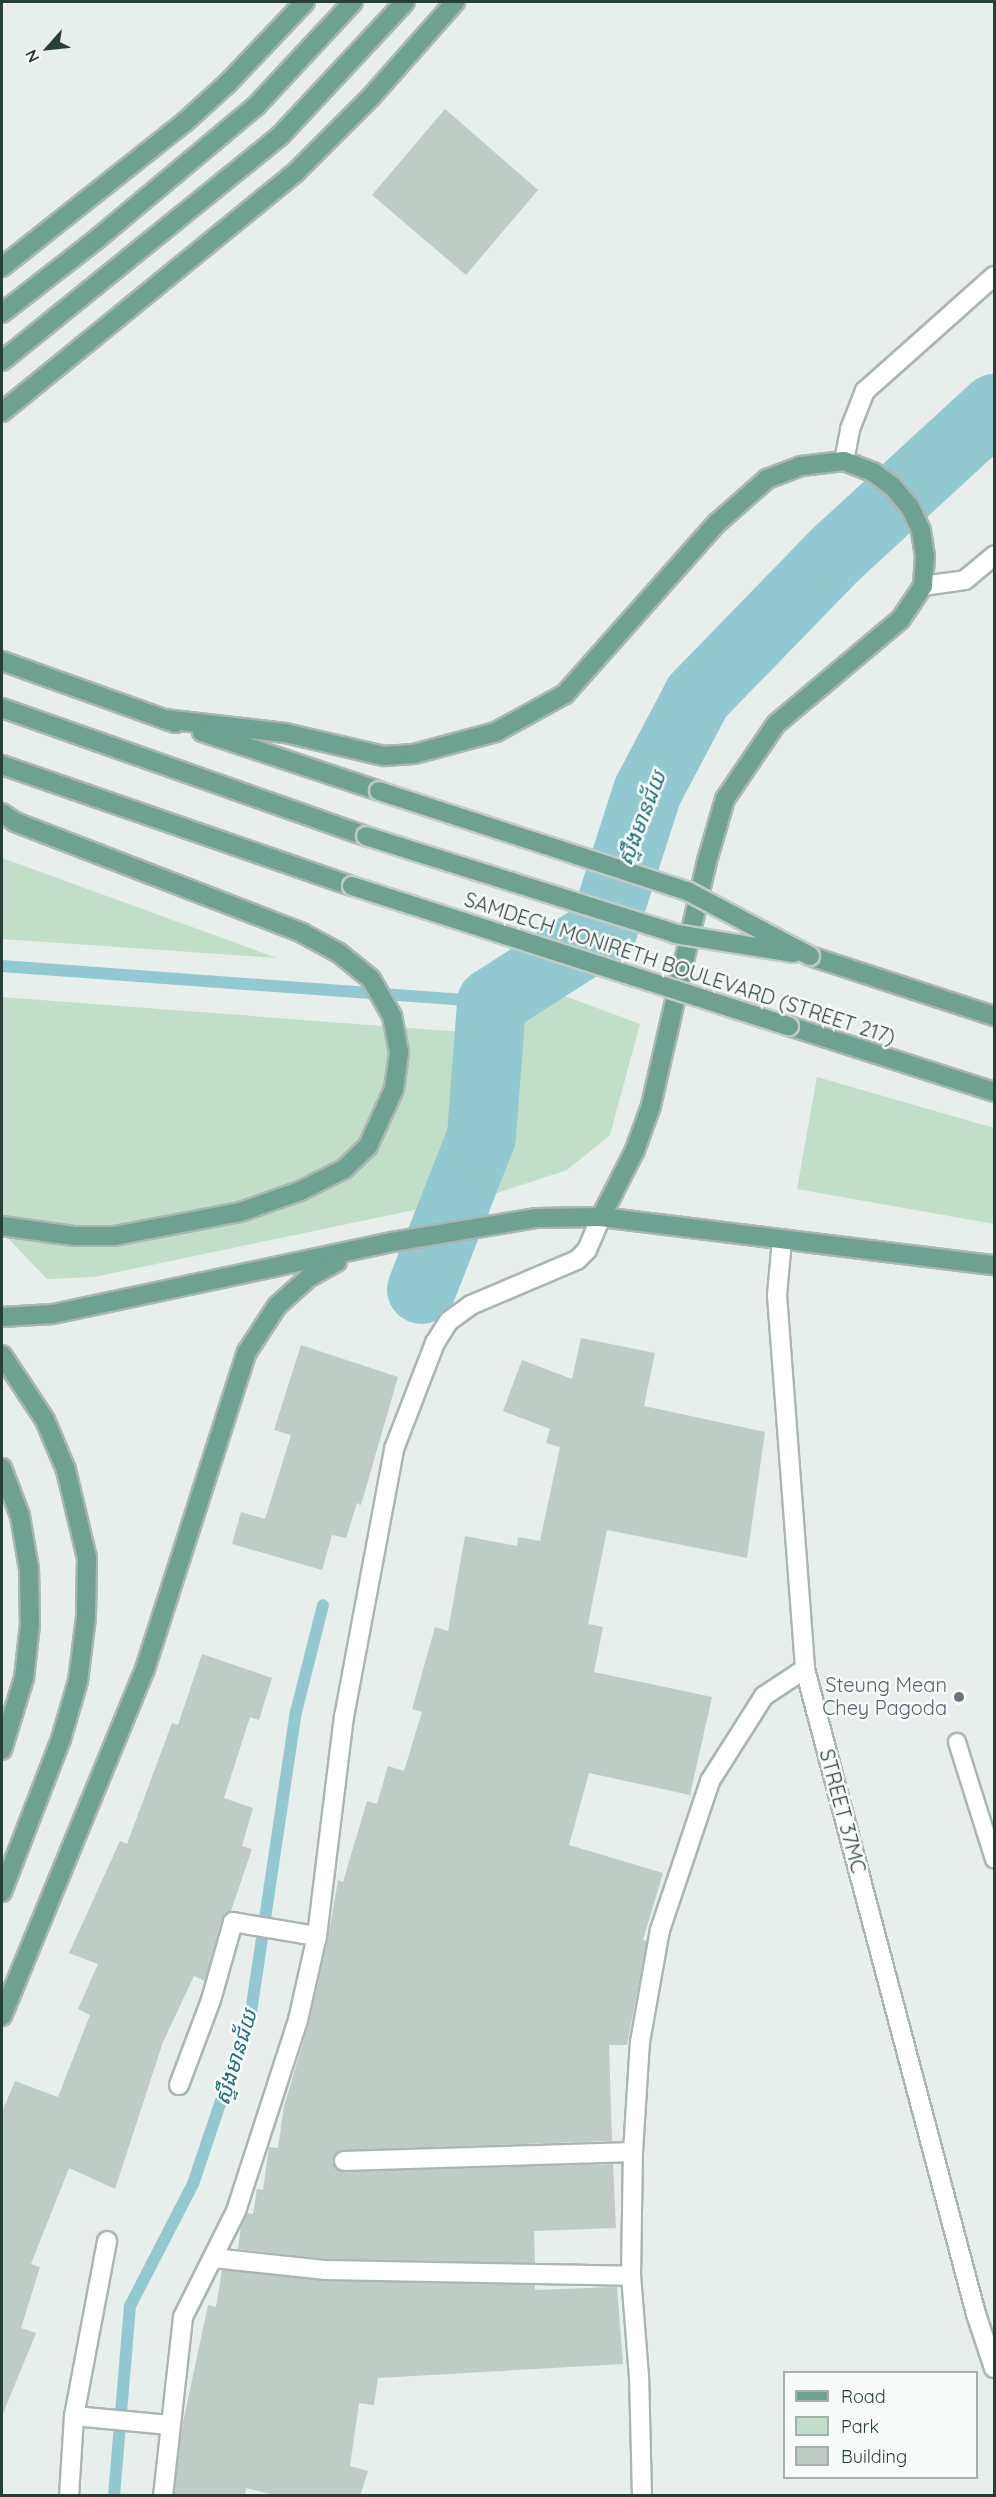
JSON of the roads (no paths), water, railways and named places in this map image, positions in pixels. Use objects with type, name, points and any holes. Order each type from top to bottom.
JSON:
[{"type":"main road","points":[[2,267],[185,122],[305,2]]},
{"type":"main road","points":[[2,313],[98,239],[256,106],[353,2]]},
{"type":"main road","points":[[2,361],[120,270],[280,136],[405,2]]},
{"type":"main road","points":[[2,412],[296,172],[371,97],[454,2]]},
{"type":"main road","points":[[164,719],[285,733],[384,756],[414,754],[496,732],[565,694],[717,523],[767,479],[801,465],[846,461],[873,472],[893,487],[910,507],[921,531],[925,556],[923,584],[901,619],[776,724],[726,799],[707,861],[651,1106],[635,1150],[601,1217]]},
{"type":"main road","points":[[2,661],[164,719],[689,892],[810,956]]},
{"type":"main road","points":[[2,708],[366,836],[676,934],[810,956],[994,1016]]},
{"type":"main road","name":"SAMDECH MONIRETH BOULEVARD (STREET 217)","points":[[2,765],[352,886],[994,1092]]},
{"type":"main road","points":[[2,813],[15,822],[302,933],[339,953],[371,980],[392,1016],[399,1053],[394,1089],[368,1146],[344,1169],[309,1187],[240,1212],[114,1236],[74,1236],[2,1226]]},
{"type":"main road","points":[[2,1317],[54,1314],[354,1253],[392,1242],[537,1218],[601,1217],[994,1265]]},
{"type":"main road","points":[[2,2016],[146,1669],[247,1352],[277,1306],[308,1278],[354,1253]]},
{"type":"main road","points":[[2,1355],[45,1420],[66,1470],[87,1558],[86,1617],[78,1681],[62,1739],[4,1885]]},
{"type":"main road","points":[[2,1468],[20,1516],[29,1569],[30,1624],[24,1678],[2,1750]]},
{"type":"street","points":[[846,461],[849,429],[865,391],[994,276]]},
{"type":"street","points":[[923,584],[964,580],[994,556]]},
{"type":"street","points":[[164,2496],[183,2317],[236,2211],[291,2043],[317,1936],[344,1717],[394,1449],[435,1343],[449,1321],[471,1305],[577,1260],[587,1250],[601,1217]]},
{"type":"street","name":"STREET 37MC","points":[[782,1240],[777,1295],[805,1669],[973,2302],[994,2367]]},
{"type":"street","points":[[642,2496],[639,2378],[631,2276],[633,2152],[640,2042],[660,1930],[710,1781],[764,1696],[805,1669]]},
{"type":"street","points":[[179,2085],[211,2000],[233,1922],[317,1936]]},
{"type":"street","points":[[344,2161],[633,2152]]},
{"type":"street","points":[[69,2496],[74,2416],[106,2241]]},
{"type":"street","points":[[213,2258],[326,2270],[631,2276]]},
{"type":"street","points":[[74,2416],[170,2425]]},
{"type":"lane","points":[[957,1742],[994,1858]]},
{"type":"waterway","name":"ស្ទឹងមានជ័យ","points":[[421,1289],[481,1136],[491,1002],[602,931],[647,791],[697,696],[835,554],[994,408]]},
{"type":"waterway","points":[[2,966],[491,1002]]},
{"type":"waterway","name":"ស្ទឹងមានជ័យ","points":[[114,2496],[130,2306],[193,2184],[251,2012],[296,1712],[323,1605]]},
{"type":"place","name":"Steung Mean Chey Pagoda","points":[[959,1697]]}]
